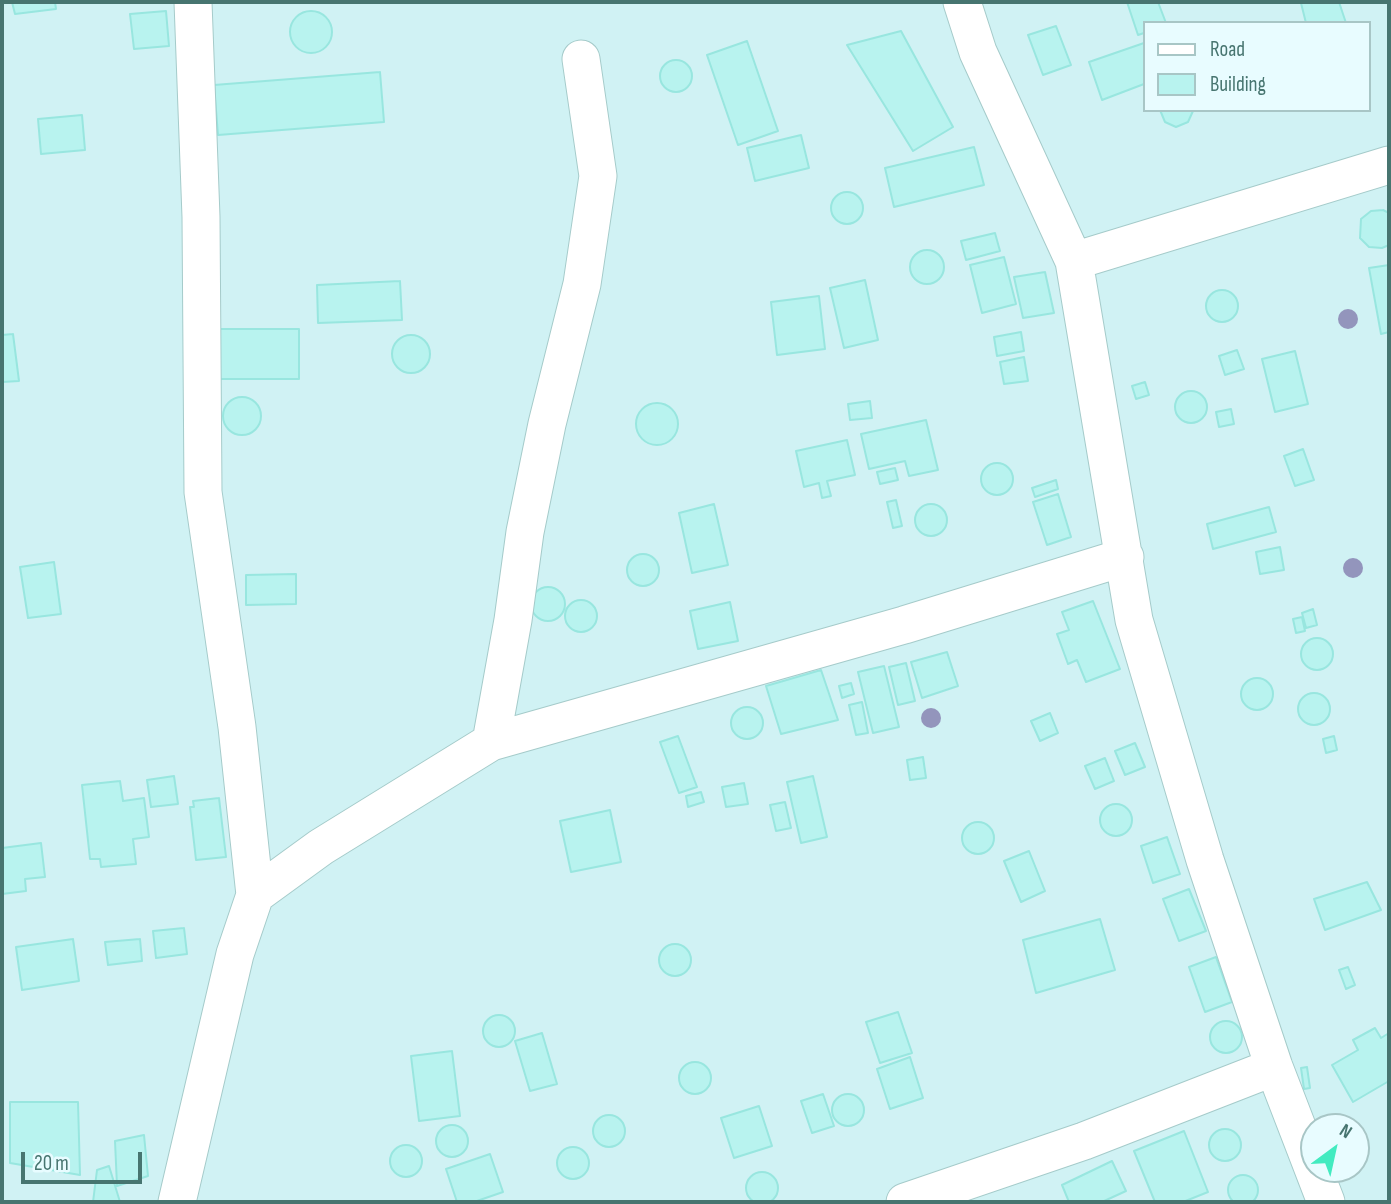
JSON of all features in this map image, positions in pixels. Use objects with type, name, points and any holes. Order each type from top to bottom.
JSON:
[{"type":"street","points":[[177,1202],[235,954],[255,895],[237,727],[203,492],[201,217],[193,2]]},
{"type":"street","points":[[962,2],[978,52],[1074,261],[1134,620],[1205,860],[1274,1066],[1326,1202]]},
{"type":"street","points":[[491,742],[513,620],[525,532],[547,424],[582,284],[598,176],[581,58]]},
{"type":"street","points":[[1074,261],[1389,165]]},
{"type":"street","points":[[255,895],[321,847],[491,742],[904,625],[1125,557]]},
{"type":"street","points":[[905,1202],[1084,1141],[1274,1066]]},
{"type":"shaded area","points":[[2,2],[1389,2],[1389,1202],[2,1202]]},
{"type":"building","points":[[12,2],[55,2],[56,9],[15,14]]},
{"type":"building","points":[[1127,2],[1158,2],[1165,21],[1142,21],[1142,34],[1138,35]]},
{"type":"building","points":[[1339,2],[1345,21],[1306,21],[1301,3]]},
{"type":"building","points":[[166,11],[169,46],[134,49],[130,14]]},
{"type":"building","points":[[311,11],[326,17],[332,32],[326,47],[311,53],[296,47],[290,32],[296,17]]},
{"type":"building","points":[[1056,26],[1071,65],[1043,75],[1028,35]]},
{"type":"building","points":[[901,31],[953,127],[913,151],[847,45]]},
{"type":"building","points":[[747,41],[778,131],[738,145],[707,55]]},
{"type":"building","points":[[1142,44],[1142,85],[1102,100],[1089,62]]},
{"type":"building","points":[[676,60],[687,65],[692,76],[687,87],[676,92],[665,87],[660,76],[665,65]]},
{"type":"building","points":[[380,72],[384,122],[218,135],[214,85]]},
{"type":"building","points":[[1161,112],[1193,112],[1188,122],[1176,127],[1165,122]]},
{"type":"building","points":[[82,115],[85,150],[41,154],[38,119]]},
{"type":"building","points":[[801,135],[809,168],[755,181],[747,148]]},
{"type":"building","points":[[974,147],[984,185],[894,207],[885,168]]},
{"type":"building","points":[[847,192],[858,197],[863,208],[858,219],[847,224],[836,219],[831,208],[836,197]]},
{"type":"building","points":[[1383,210],[1389,213],[1389,245],[1382,248],[1369,247],[1360,238],[1361,219],[1371,211]]},
{"type":"building","points":[[995,233],[1000,251],[966,260],[961,241]]},
{"type":"building","points":[[927,250],[939,255],[944,267],[939,279],[927,284],[915,279],[910,267],[915,255]]},
{"type":"building","points":[[1004,257],[1016,304],[982,313],[970,265]]},
{"type":"building","points":[[1389,265],[1389,332],[1381,334],[1369,268]]},
{"type":"building","points":[[1045,272],[1054,313],[1023,318],[1014,277]]},
{"type":"building","points":[[865,280],[878,340],[844,348],[830,288]]},
{"type":"building","points":[[400,281],[402,320],[318,323],[317,285]]},
{"type":"building","points":[[1222,290],[1233,295],[1238,306],[1233,317],[1222,322],[1211,317],[1206,306],[1211,295]]},
{"type":"building","points":[[819,296],[825,349],[777,355],[771,302]]},
{"type":"building","points":[[216,329],[299,329],[299,379],[216,379]]},
{"type":"building","points":[[1021,332],[1024,351],[997,356],[994,337]]},
{"type":"building","points":[[13,334],[19,381],[2,382],[2,335]]},
{"type":"building","points":[[411,335],[425,340],[430,354],[425,368],[411,373],[397,368],[392,354],[397,340]]},
{"type":"building","points":[[1237,350],[1244,369],[1225,375],[1219,356]]},
{"type":"building","points":[[1295,351],[1308,404],[1275,412],[1262,359]]},
{"type":"building","points":[[1024,357],[1028,381],[1004,384],[1000,362]]},
{"type":"building","points":[[1145,382],[1149,395],[1136,399],[1132,386]]},
{"type":"building","points":[[1191,391],[1202,396],[1207,407],[1202,418],[1191,423],[1180,418],[1175,407],[1180,396]]},
{"type":"building","points":[[242,397],[256,402],[261,416],[256,430],[242,435],[228,430],[223,416],[228,402]]},
{"type":"building","points":[[870,401],[872,418],[850,420],[848,404]]},
{"type":"building","points":[[657,403],[672,409],[678,424],[672,439],[657,445],[642,439],[636,424],[642,409]]},
{"type":"building","points":[[1231,409],[1234,424],[1219,427],[1216,412]]},
{"type":"building","points":[[926,420],[938,470],[909,476],[905,461],[869,469],[861,434]]},
{"type":"building","points":[[847,440],[855,475],[827,481],[831,496],[822,498],[819,483],[804,487],[796,451]]},
{"type":"building","points":[[1303,449],[1314,480],[1295,486],[1284,456]]},
{"type":"building","points":[[997,463],[1008,468],[1013,479],[1008,490],[997,495],[986,490],[981,479],[986,468]]},
{"type":"building","points":[[895,468],[898,480],[880,484],[877,472]]},
{"type":"building","points":[[1056,480],[1058,489],[1035,497],[1032,488]]},
{"type":"building","points":[[1058,494],[1071,537],[1047,545],[1033,502]]},
{"type":"building","points":[[896,500],[902,526],[893,528],[887,502]]},
{"type":"building","points":[[714,504],[728,565],[692,573],[679,513]]},
{"type":"building","points":[[931,504],[942,509],[947,520],[942,531],[931,536],[920,531],[915,520],[920,509]]},
{"type":"building","points":[[1269,507],[1276,532],[1213,549],[1207,524]]},
{"type":"building","points":[[1280,547],[1284,570],[1260,574],[1256,552]]},
{"type":"building","points":[[643,554],[654,559],[659,570],[654,581],[643,586],[632,581],[627,570],[632,559]]},
{"type":"building","points":[[54,562],[61,614],[28,618],[20,567]]},
{"type":"building","points":[[296,574],[296,604],[246,605],[246,575]]},
{"type":"building","points":[[548,587],[560,592],[565,604],[560,616],[548,621],[536,616],[531,604],[536,592]]},
{"type":"building","points":[[581,600],[592,605],[597,616],[592,627],[581,632],[570,627],[565,616],[570,605]]},
{"type":"building","points":[[1093,601],[1120,669],[1086,682],[1077,660],[1068,664],[1057,634],[1069,630],[1062,612]]},
{"type":"building","points":[[730,602],[738,641],[698,649],[690,611]]},
{"type":"building","points":[[1313,609],[1317,625],[1306,628],[1302,613]]},
{"type":"building","points":[[1302,617],[1305,631],[1296,633],[1293,619]]},
{"type":"building","points":[[1317,638],[1328,643],[1333,654],[1328,665],[1317,670],[1306,665],[1301,654],[1306,643]]},
{"type":"building","points":[[947,652],[958,686],[922,698],[911,662]]},
{"type":"building","points":[[906,663],[915,701],[898,705],[889,667]]},
{"type":"building","points":[[884,666],[899,727],[873,733],[858,672]]},
{"type":"building","points":[[821,670],[838,720],[781,734],[766,686]]},
{"type":"building","points":[[1257,678],[1268,683],[1273,694],[1268,705],[1257,710],[1246,705],[1241,694],[1246,683]]},
{"type":"building","points":[[851,683],[854,694],[842,698],[839,686]]},
{"type":"building","points":[[1314,693],[1325,698],[1330,709],[1325,720],[1314,725],[1303,720],[1298,709],[1303,698]]},
{"type":"building","points":[[862,702],[868,733],[856,735],[849,705]]},
{"type":"building","points":[[747,707],[758,712],[763,723],[758,734],[747,739],[736,734],[731,723],[736,712]]},
{"type":"building","points":[[1050,713],[1058,733],[1040,741],[1031,721]]},
{"type":"building","points":[[678,736],[697,787],[679,793],[660,742]]},
{"type":"building","points":[[1334,736],[1337,750],[1326,753],[1323,739]]},
{"type":"building","points":[[1135,743],[1145,767],[1125,775],[1115,751]]},
{"type":"building","points":[[923,757],[926,778],[910,780],[907,760]]},
{"type":"building","points":[[1105,758],[1114,781],[1095,789],[1085,766]]},
{"type":"building","points":[[174,776],[178,804],[151,807],[147,780]]},
{"type":"building","points":[[813,776],[827,837],[801,843],[787,782]]},
{"type":"building","points":[[120,781],[123,801],[144,798],[149,837],[133,839],[136,864],[101,867],[100,859],[90,859],[82,785]]},
{"type":"building","points":[[744,783],[748,804],[726,807],[722,787]]},
{"type":"building","points":[[701,792],[704,802],[688,807],[686,796]]},
{"type":"building","points":[[219,798],[226,857],[196,860],[190,807],[194,807],[193,801]]},
{"type":"building","points":[[785,802],[791,828],[776,831],[770,805]]},
{"type":"building","points":[[1116,804],[1127,809],[1132,820],[1127,831],[1116,836],[1105,831],[1100,820],[1105,809]]},
{"type":"building","points":[[610,810],[621,862],[571,872],[560,821]]},
{"type":"building","points":[[978,822],[989,827],[994,838],[989,849],[978,854],[967,849],[962,838],[967,827]]},
{"type":"building","points":[[1167,837],[1180,874],[1153,883],[1141,846]]},
{"type":"building","points":[[41,843],[45,877],[25,879],[26,891],[2,894],[2,848]]},
{"type":"building","points":[[1029,851],[1045,891],[1021,902],[1004,861]]},
{"type":"building","points":[[1367,882],[1381,910],[1325,930],[1314,899]]},
{"type":"building","points":[[1189,889],[1206,931],[1179,941],[1163,899]]},
{"type":"building","points":[[1100,919],[1115,970],[1036,993],[1023,940]]},
{"type":"building","points":[[184,928],[187,954],[156,958],[153,931]]},
{"type":"building","points":[[73,939],[79,981],[22,990],[16,947]]},
{"type":"building","points":[[140,939],[142,961],[108,965],[105,942]]},
{"type":"building","points":[[675,944],[686,949],[691,960],[686,971],[675,976],[664,971],[659,960],[664,949]]},
{"type":"building","points":[[1216,957],[1232,1002],[1205,1012],[1189,967]]},
{"type":"building","points":[[1348,967],[1355,985],[1346,989],[1339,970]]},
{"type":"building","points":[[898,1012],[912,1053],[880,1063],[866,1022]]},
{"type":"building","points":[[499,1015],[510,1020],[515,1031],[510,1042],[499,1047],[488,1042],[483,1031],[488,1020]]},
{"type":"building","points":[[1226,1021],[1237,1026],[1242,1037],[1237,1048],[1226,1053],[1215,1048],[1210,1037],[1215,1026]]},
{"type":"building","points":[[1375,1028],[1381,1038],[1389,1033],[1389,1081],[1353,1102],[1332,1065],[1358,1050],[1353,1040]]},
{"type":"building","points":[[542,1033],[557,1084],[530,1091],[515,1041]]},
{"type":"building","points":[[452,1051],[460,1116],[419,1121],[411,1056]]},
{"type":"building","points":[[910,1057],[923,1098],[890,1109],[877,1069]]},
{"type":"building","points":[[695,1062],[706,1067],[711,1078],[706,1089],[695,1094],[684,1089],[679,1078],[684,1067]]},
{"type":"building","points":[[1307,1067],[1310,1088],[1304,1089],[1301,1068]]},
{"type":"building","points":[[823,1094],[834,1126],[812,1133],[801,1101]]},
{"type":"building","points":[[848,1094],[859,1099],[864,1110],[859,1121],[848,1126],[837,1121],[832,1110],[837,1099]]},
{"type":"building","points":[[10,1102],[78,1102],[80,1175],[10,1163]]},
{"type":"building","points":[[759,1106],[772,1146],[734,1158],[721,1118]]},
{"type":"building","points":[[609,1115],[620,1120],[625,1131],[620,1142],[609,1147],[598,1142],[593,1131],[598,1120]]},
{"type":"building","points":[[452,1125],[463,1130],[468,1141],[463,1152],[452,1157],[441,1152],[436,1141],[441,1130]]},
{"type":"building","points":[[1225,1129],[1236,1134],[1241,1145],[1236,1156],[1225,1161],[1214,1156],[1209,1145],[1214,1134]]},
{"type":"building","points":[[1184,1131],[1208,1192],[1183,1202],[1155,1202],[1134,1151]]},
{"type":"building","points":[[144,1135],[148,1176],[117,1186],[115,1141]]},
{"type":"building","points":[[406,1145],[417,1150],[422,1161],[417,1172],[406,1177],[395,1172],[390,1161],[395,1150]]},
{"type":"building","points":[[573,1147],[584,1152],[589,1163],[584,1174],[573,1179],[562,1174],[557,1163],[562,1152]]},
{"type":"building","points":[[490,1154],[503,1192],[474,1202],[457,1202],[446,1169]]},
{"type":"building","points":[[1112,1161],[1126,1191],[1102,1202],[1069,1202],[1062,1185]]},
{"type":"building","points":[[109,1166],[120,1202],[93,1202],[97,1170]]},
{"type":"building","points":[[762,1172],[773,1177],[778,1188],[773,1199],[762,1204],[751,1199],[746,1188],[751,1177]]},
{"type":"building","points":[[1243,1175],[1254,1179],[1258,1190],[1254,1201],[1243,1205],[1232,1201],[1228,1190],[1232,1179]]}]
